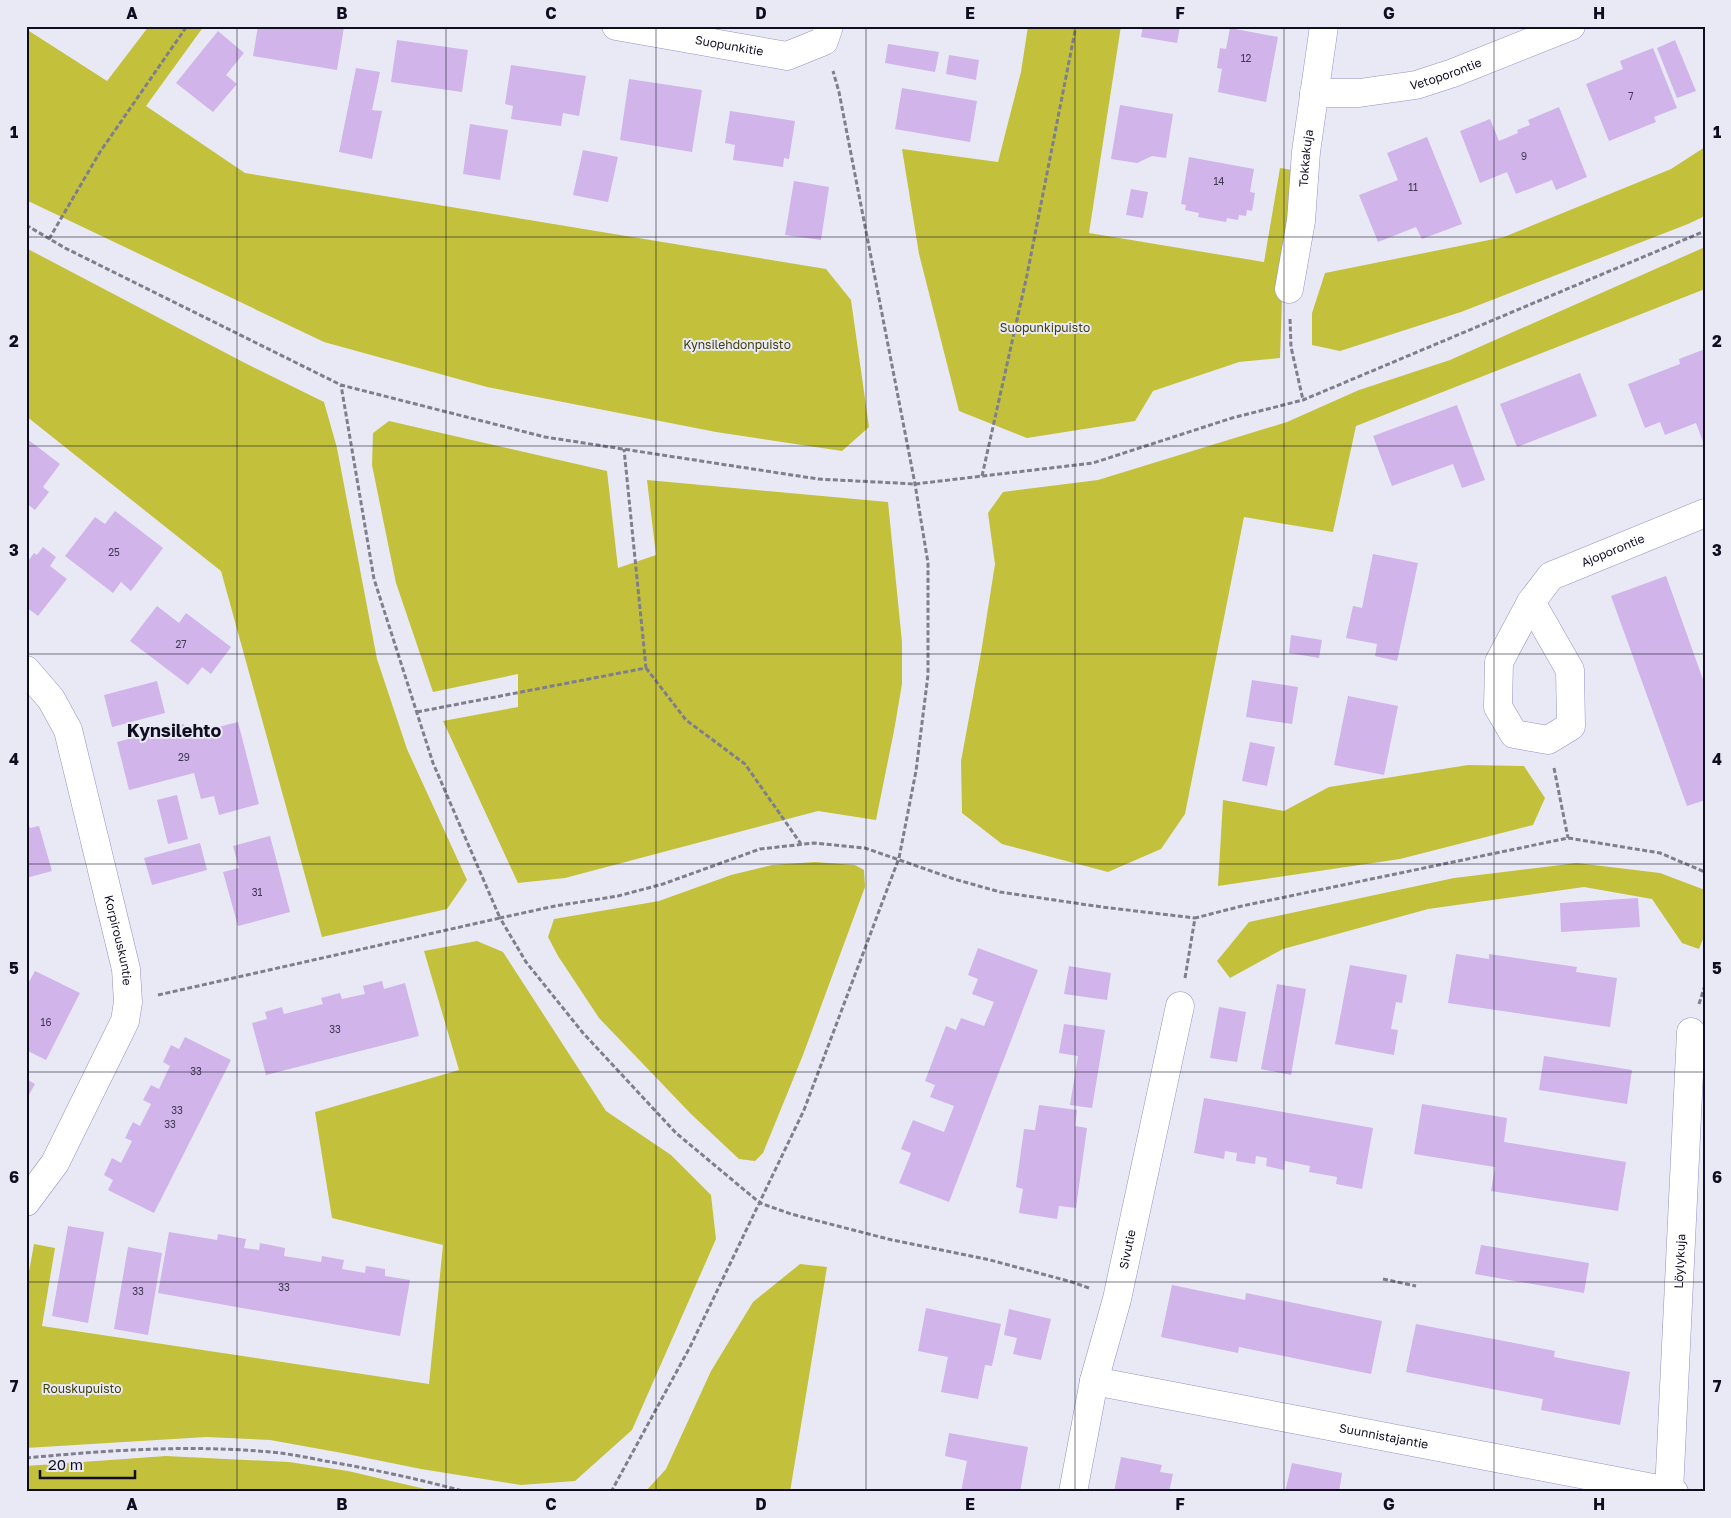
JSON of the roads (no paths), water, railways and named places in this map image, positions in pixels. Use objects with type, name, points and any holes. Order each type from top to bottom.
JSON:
[{"type":"street","name":"Suopunkitie","points":[[616,26],[788,56],[827,34]]},
{"type":"street","name":"Tokkakuja","points":[[1289,289],[1301,221],[1306,152],[1324,26]]},
{"type":"street","name":"Vetoporontie","points":[[1314,93],[1360,93],[1416,85],[1446,76],[1571,26]]},
{"type":"street","name":"Ajoporontie","points":[[1531,602],[1570,670],[1571,726],[1548,740],[1514,734],[1498,707],[1499,662],[1531,602],[1551,576],[1705,514]]},
{"type":"street","name":"Korpirouskuntie","points":[[26,670],[50,699],[68,730],[126,969],[128,1002],[124,1021],[55,1163],[26,1202]]},
{"type":"street","name":"Sivutie","points":[[1073,1492],[1094,1381],[1117,1299],[1180,1006]]},
{"type":"street","name":"Löylykuja","points":[[1671,1491],[1691,1032]]},
{"type":"street","name":"Suunnistajantie","points":[[1094,1381],[1671,1491]]},
{"type":"district","name":"Kynsilehto","points":[[174,731]]},
{"type":"park label","name":"Suopunkipuisto","points":[[1045,328]]},
{"type":"park label","name":"Kynsilehdonpuisto","points":[[737,345]]},
{"type":"park label","name":"Rouskupuisto","points":[[82,1389]]}]
